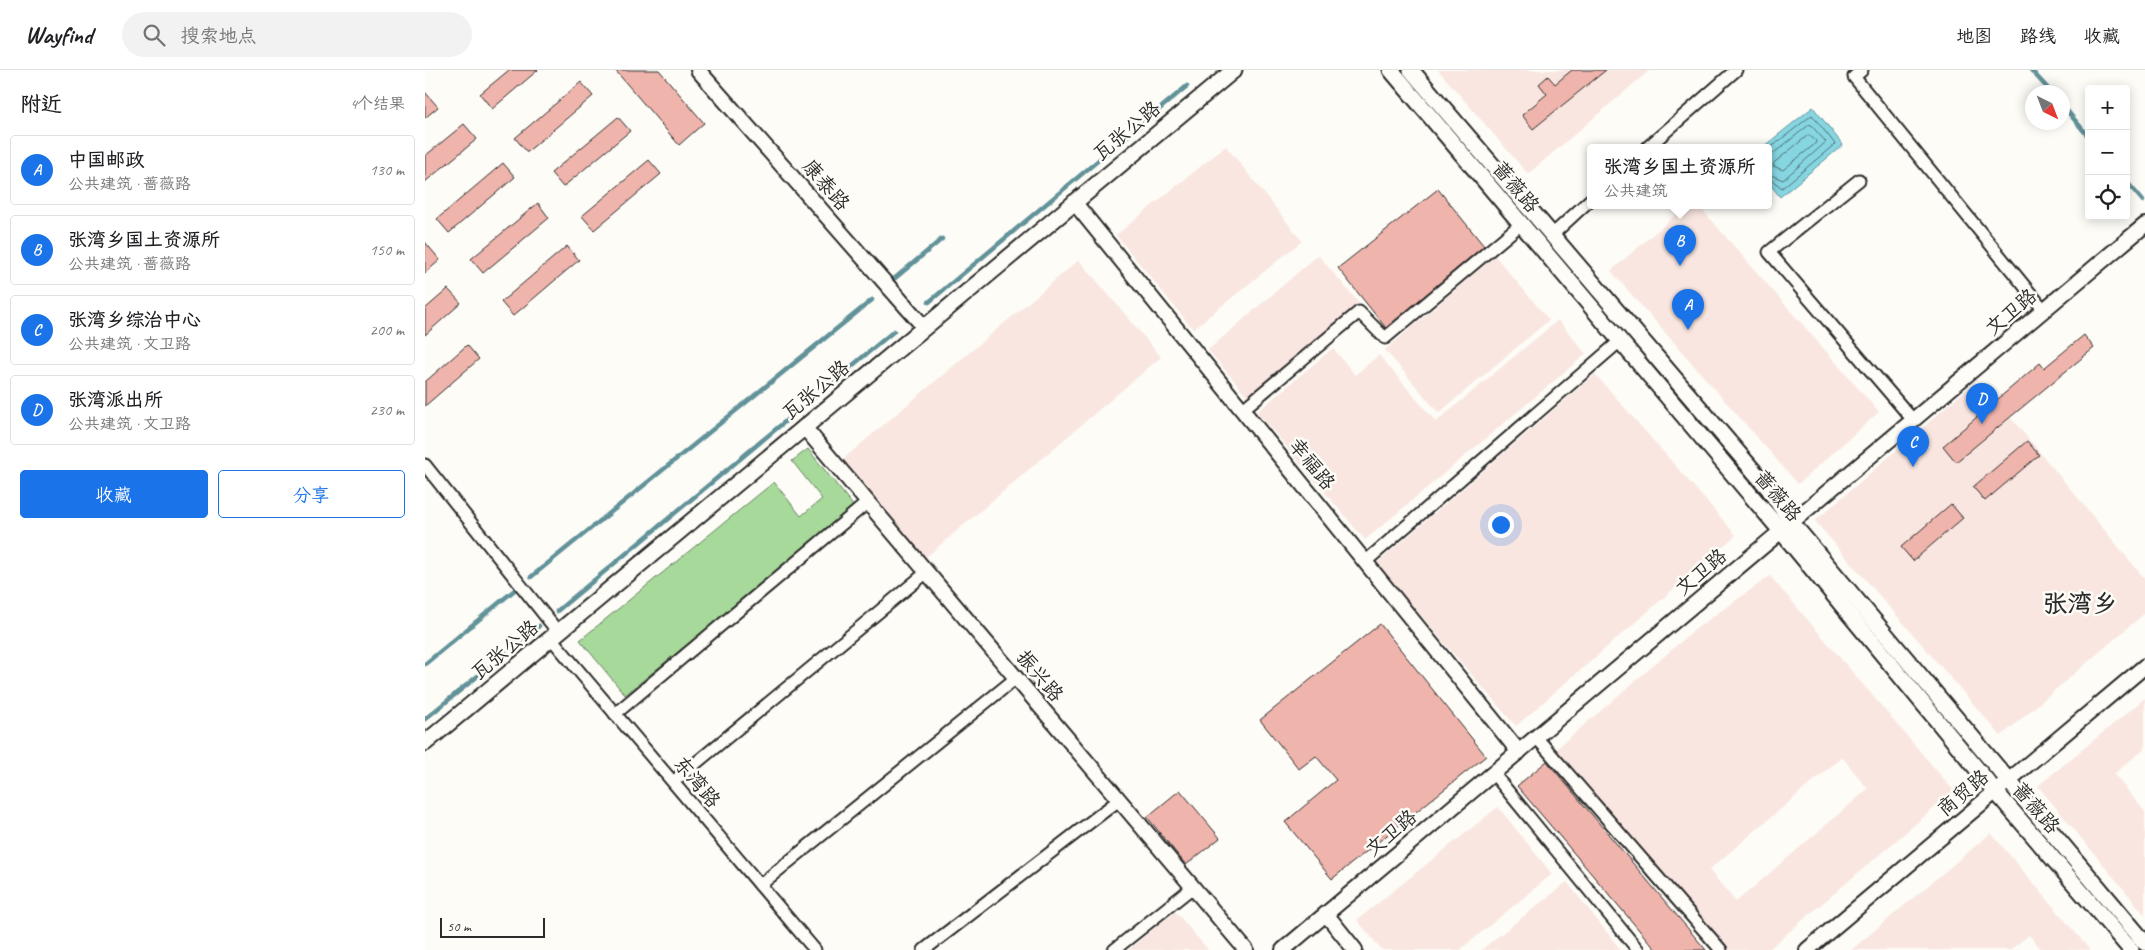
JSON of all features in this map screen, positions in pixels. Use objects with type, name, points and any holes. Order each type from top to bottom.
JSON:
[{"type":"main road","name":"瓦张公路","points":[[425,743],[1234,70]]},
{"type":"main road","name":"蔷薇路","points":[[1391,70],[1620,341],[1786,527],[2145,943]]},
{"type":"main road","name":"蔷薇路","points":[[1411,70],[1769,489],[1786,527],[1996,792],[2131,950]]},
{"type":"street","name":"康泰路","points":[[698,70],[924,327]]},
{"type":"street","points":[[1651,144],[1736,70]]},
{"type":"street","points":[[1862,70],[1854,77],[2044,310]]},
{"type":"street","points":[[1859,180],[1769,252],[1913,420]]},
{"type":"street","name":"幸福路","points":[[1074,202],[1519,752]]},
{"type":"street","points":[[1551,236],[1587,203]]},
{"type":"street","points":[[1242,410],[1359,312],[1385,338],[1521,224]]},
{"type":"street","name":"文卫路","points":[[1283,950],[2145,226]]},
{"type":"street","points":[[1365,562],[1620,341]]},
{"type":"street","name":"振兴路","points":[[804,427],[1246,950]]},
{"type":"street","name":"东湾路","points":[[425,464],[615,714],[815,950]]},
{"type":"street","points":[[615,714],[868,502]]},
{"type":"street","points":[[673,782],[927,572]]},
{"type":"street","name":"商贸路","points":[[1807,950],[2145,666]]},
{"type":"street","points":[[760,885],[1016,678]]},
{"type":"street","points":[[1537,737],[1721,950]]},
{"type":"street","points":[[1493,773],[1638,950]]},
{"type":"street","points":[[924,950],[1119,800]]},
{"type":"street","points":[[1114,950],[1193,887]]},
{"type":"street","points":[[1326,914],[1355,950]]},
{"type":"shaded area","points":[[1438,70],[1650,70],[1528,174]]},
{"type":"shaded area","points":[[1226,146],[1302,241],[1193,329],[1116,235]]},
{"type":"shaded area","points":[[1682,209],[1701,209],[1879,412],[1798,484],[1611,271]]},
{"type":"shaded area","points":[[1318,255],[1359,303],[1249,398],[1208,350]]},
{"type":"shaded area","points":[[1495,256],[1549,320],[1439,413],[1385,350]]},
{"type":"shaded area","points":[[1079,260],[1161,357],[925,558],[842,460]]},
{"type":"shaded area","points":[[1558,320],[1586,354],[1365,540],[1257,412],[1333,348],[1355,375],[1379,355],[1436,422]]},
{"type":"shaded area","points":[[1595,374],[1736,535],[1516,726],[1376,564]]},
{"type":"shaded area","points":[[1975,382],[2017,425],[2145,579],[2145,613],[2001,736],[1815,521]]},
{"type":"shaded area","points":[[1770,576],[1954,791],[1768,950],[1726,950],[1555,750],[1697,628]],"holes":[[[1842,757],[1868,789],[1736,902],[1709,870]]]},
{"type":"shaded area","points":[[2145,698],[2145,748],[2114,774],[2145,812],[2145,915],[2038,786]]},
{"type":"shaded area","points":[[1498,807],[1552,874],[1460,950],[1382,950],[1357,920]]},
{"type":"shaded area","points":[[1991,833],[2090,950],[2042,950],[2029,935],[2010,950],[1851,950]]},
{"type":"shaded area","points":[[1567,882],[1621,950],[1481,950]]},
{"type":"shaded area","points":[[1175,911],[1208,950],[1128,950]]},
{"type":"green space","points":[[808,449],[855,508],[625,695],[580,640],[774,482],[801,516],[822,499],[792,461]]},
{"type":"water","points":[[1813,107],[1843,145],[1780,197],[1772,187],[1772,144],[1767,144]]},
{"type":"building","points":[[509,70],[538,70],[492,109],[480,94]]},
{"type":"building","points":[[615,70],[659,70],[704,123],[679,145]]},
{"type":"building","points":[[1572,70],[1606,70],[1533,129],[1522,115],[1547,94],[1539,84],[1548,76],[1555,84]]},
{"type":"building","points":[[581,82],[593,96],[527,152],[515,138]]},
{"type":"building","points":[[425,92],[438,107],[425,118]]},
{"type":"building","points":[[618,117],[630,131],[563,187],[551,173]]},
{"type":"building","points":[[464,124],[477,139],[425,182],[425,156]]},
{"type":"building","points":[[649,160],[661,174],[594,230],[582,216]]},
{"type":"building","points":[[503,163],[515,177],[449,233],[437,219]]},
{"type":"building","points":[[1438,189],[1484,246],[1386,328],[1338,268]]},
{"type":"building","points":[[538,203],[549,218],[483,273],[471,259]]},
{"type":"building","points":[[425,242],[440,260],[425,273]]},
{"type":"building","points":[[567,246],[579,260],[513,316],[501,302]]},
{"type":"building","points":[[448,289],[461,303],[425,335],[425,309]]},
{"type":"building","points":[[2084,335],[2094,348],[1956,462],[1943,446],[2040,363],[2044,368]]},
{"type":"building","points":[[467,345],[479,359],[425,406],[425,382]]},
{"type":"building","points":[[2027,441],[2039,455],[1985,501],[1973,487]]},
{"type":"building","points":[[1951,504],[1963,518],[1913,561],[1901,547]]},
{"type":"building","points":[[1380,624],[1486,756],[1332,879],[1285,822],[1336,780],[1316,756],[1299,769],[1260,720]]},
{"type":"building","points":[[1547,761],[1706,950],[1656,950],[1517,786]]},
{"type":"building","points":[[1180,790],[1220,838],[1186,865],[1147,817]]},
{"type":"waterway","points":[[2031,70],[2045,85]]},
{"type":"waterway","points":[[929,302],[1187,86]]},
{"type":"waterway","points":[[2070,114],[2085,132]]},
{"type":"waterway","points":[[2130,186],[2143,201]]},
{"type":"waterway","points":[[894,279],[942,239]]},
{"type":"waterway","points":[[531,577],[872,300]]},
{"type":"waterway","points":[[557,611],[894,331]]},
{"type":"waterway","points":[[425,664],[517,588]]},
{"type":"waterway","points":[[425,719],[539,626]]},
{"type":"place","name":"张湾乡国土资源所","points":[[1680,266]]},
{"type":"place","name":"中国邮政","points":[[1688,330]]},
{"type":"place","name":"张湾派出所","points":[[1982,424]]},
{"type":"place","name":"张湾乡综治中心","points":[[1913,467]]},
{"type":"district","name":"张湾乡","points":[[2080,604]]}]
